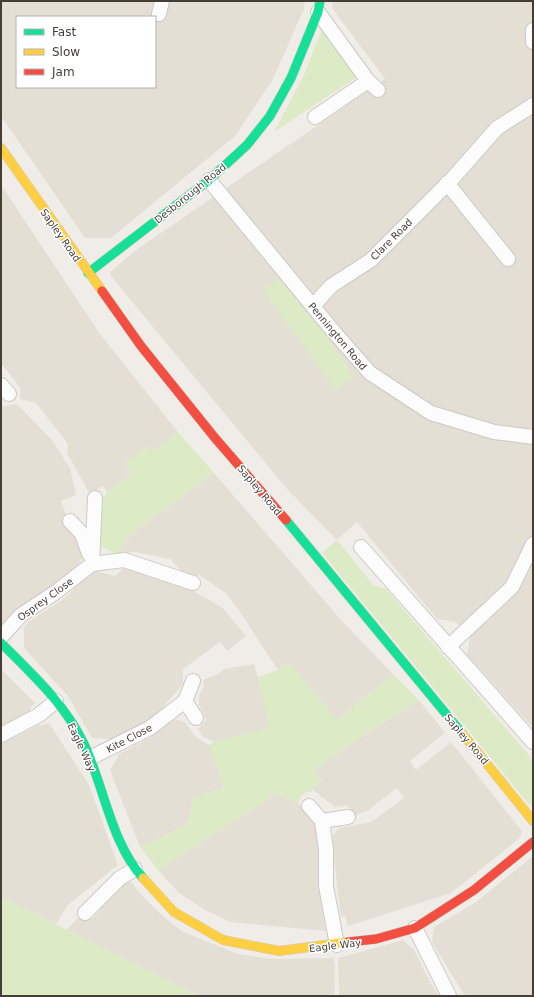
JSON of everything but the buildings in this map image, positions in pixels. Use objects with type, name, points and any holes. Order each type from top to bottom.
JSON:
[{"type":"street","name":"Desborough Road","points":[[315,117],[373,86],[319,6]]},
{"type":"street","name":"Desborough Road","points":[[88,273],[209,180],[247,144],[270,116],[291,78],[319,6]]},
{"type":"street","points":[[533,30],[533,42]]},
{"type":"street","name":"Clare Road","points":[[313,306],[331,286],[371,260],[447,183],[497,128],[533,105]]},
{"type":"street","name":"Sapley Road","points":[[1,148],[140,346],[215,438],[315,555],[533,821]]},
{"type":"street","name":"Pennington Road","points":[[209,180],[283,272],[370,373],[431,413],[494,432],[533,437]]},
{"type":"street","points":[[447,183],[508,259]]},
{"type":"street","points":[[92,564],[95,498]]},
{"type":"street","points":[[70,521],[82,534],[92,564]]},
{"type":"street","points":[[448,647],[512,587],[533,544]]},
{"type":"street","points":[[362,547],[448,647],[533,742]]},
{"type":"street","points":[[92,564],[124,560],[193,583]]},
{"type":"street","name":"Osprey Close","points":[[1,637],[20,616],[56,592],[92,564]]},
{"type":"street","name":"Eagle Way","points":[[1,644],[40,681],[76,728],[90,758],[111,819],[135,869],[174,912],[223,940],[279,951],[376,940],[415,928],[474,890],[533,842]]},
{"type":"street","points":[[193,681],[185,701],[196,718]]},
{"type":"street","points":[[1,735],[39,715],[56,701]]},
{"type":"street","name":"Kite Close","points":[[90,758],[150,728],[185,701]]},
{"type":"street","points":[[309,806],[322,821],[326,849],[326,886],[337,945]]},
{"type":"street","points":[[322,821],[348,817]]},
{"type":"street","points":[[90,911],[120,878],[135,869]]},
{"type":"street","points":[[415,928],[449,996]]},
{"type":"shaded area","points":[[1,1],[305,1],[304,9],[273,79],[235,136],[111,238],[85,238],[1,116]]},
{"type":"shaded area","points":[[333,1],[533,1],[533,728],[467,655],[470,637],[456,622],[437,619],[357,522],[337,540],[287,489],[110,275],[111,271],[136,250],[385,79],[332,8]]},
{"type":"shaded area","points":[[1,185],[100,334],[178,432],[153,452],[125,463],[132,474],[107,492],[103,486],[90,494],[67,453],[68,444],[36,403],[20,399],[21,389],[1,363]]},
{"type":"shaded area","points":[[17,404],[52,440],[70,468],[76,495],[61,501],[73,532],[81,538],[84,555],[72,574],[34,599],[1,625],[1,407]]},
{"type":"shaded area","points":[[214,473],[342,621],[394,675],[336,720],[289,662],[278,670],[226,593],[199,575],[190,580],[170,559],[135,552],[117,554],[133,532]]},
{"type":"shaded area","points":[[125,567],[143,569],[197,593],[223,608],[246,636],[227,651],[220,642],[183,669],[183,684],[152,720],[111,743],[109,739],[92,738],[68,696],[24,648],[23,628],[28,622],[65,598],[87,576],[96,571],[115,576]]},
{"type":"shaded area","points":[[254,664],[270,728],[214,742],[202,736],[198,729],[206,720],[199,705],[199,695],[204,686],[203,680],[218,674],[224,669]]},
{"type":"shaded area","points":[[1,669],[35,703],[30,709],[32,712],[1,728]]},
{"type":"shaded area","points":[[419,700],[445,733],[410,761],[416,770],[451,742],[522,831],[520,838],[451,893],[348,926],[345,916],[341,917],[333,848],[333,835],[339,828],[371,822],[404,798],[397,788],[367,811],[356,815],[347,805],[335,807],[313,790],[321,781],[314,770],[359,738]]},
{"type":"shaded area","points":[[173,719],[184,721],[197,738],[209,745],[224,788],[194,797],[187,825],[140,847],[110,770],[118,757],[117,755],[152,737]]},
{"type":"shaded area","points":[[49,723],[89,785],[118,865],[68,905],[56,924],[1,897],[1,744],[39,725]]},
{"type":"shaded area","points":[[277,793],[299,804],[317,822],[320,873],[327,919],[324,919],[325,931],[231,922],[205,910],[179,893],[158,870]]},
{"type":"shaded area","points":[[533,856],[533,996],[465,996],[432,942],[434,927],[476,902]]},
{"type":"shaded area","points":[[127,877],[144,898],[183,932],[238,954],[271,959],[334,958],[334,996],[198,996],[67,930],[80,915],[92,919],[100,911],[97,905]]},
{"type":"shaded area","points":[[403,940],[414,950],[439,996],[339,996],[338,958]]},
{"type":"green space","points":[[322,29],[360,75],[274,132],[304,75]]},
{"type":"green space","points":[[278,278],[325,334],[354,376],[335,390],[263,290]]},
{"type":"green space","points":[[178,432],[214,473],[133,532],[117,554],[100,546],[101,501],[107,492],[132,474],[125,464],[147,446],[153,452]]},
{"type":"green space","points":[[337,540],[373,585],[386,589],[533,760],[533,809],[322,553]]},
{"type":"green space","points":[[289,662],[336,720],[394,675],[419,700],[359,738],[314,770],[321,781],[314,789],[302,795],[299,804],[277,793],[158,870],[140,847],[187,825],[194,797],[224,788],[209,745],[214,742],[269,728],[258,677],[278,670]]},
{"type":"green space","points":[[1,897],[198,996],[7,996],[1,993]]},
{"type":"traffic: fast","points":[[88,273],[209,180],[247,145],[270,116],[291,78],[318,12],[320,1]]},
{"type":"traffic: fast","points":[[286,520],[461,732]]},
{"type":"traffic: fast","points":[[1,643],[47,690],[76,729],[91,760],[109,814],[123,848],[132,864],[143,878]]},
{"type":"traffic: slow","points":[[1,148],[102,291]]},
{"type":"traffic: slow","points":[[461,732],[533,821]]},
{"type":"traffic: slow","points":[[143,878],[174,912],[223,940],[279,951],[348,942]]},
{"type":"traffic: jam","points":[[102,291],[141,346],[215,438],[286,520]]},
{"type":"traffic: jam","points":[[348,942],[376,939],[415,928],[474,890],[533,842]]}]
